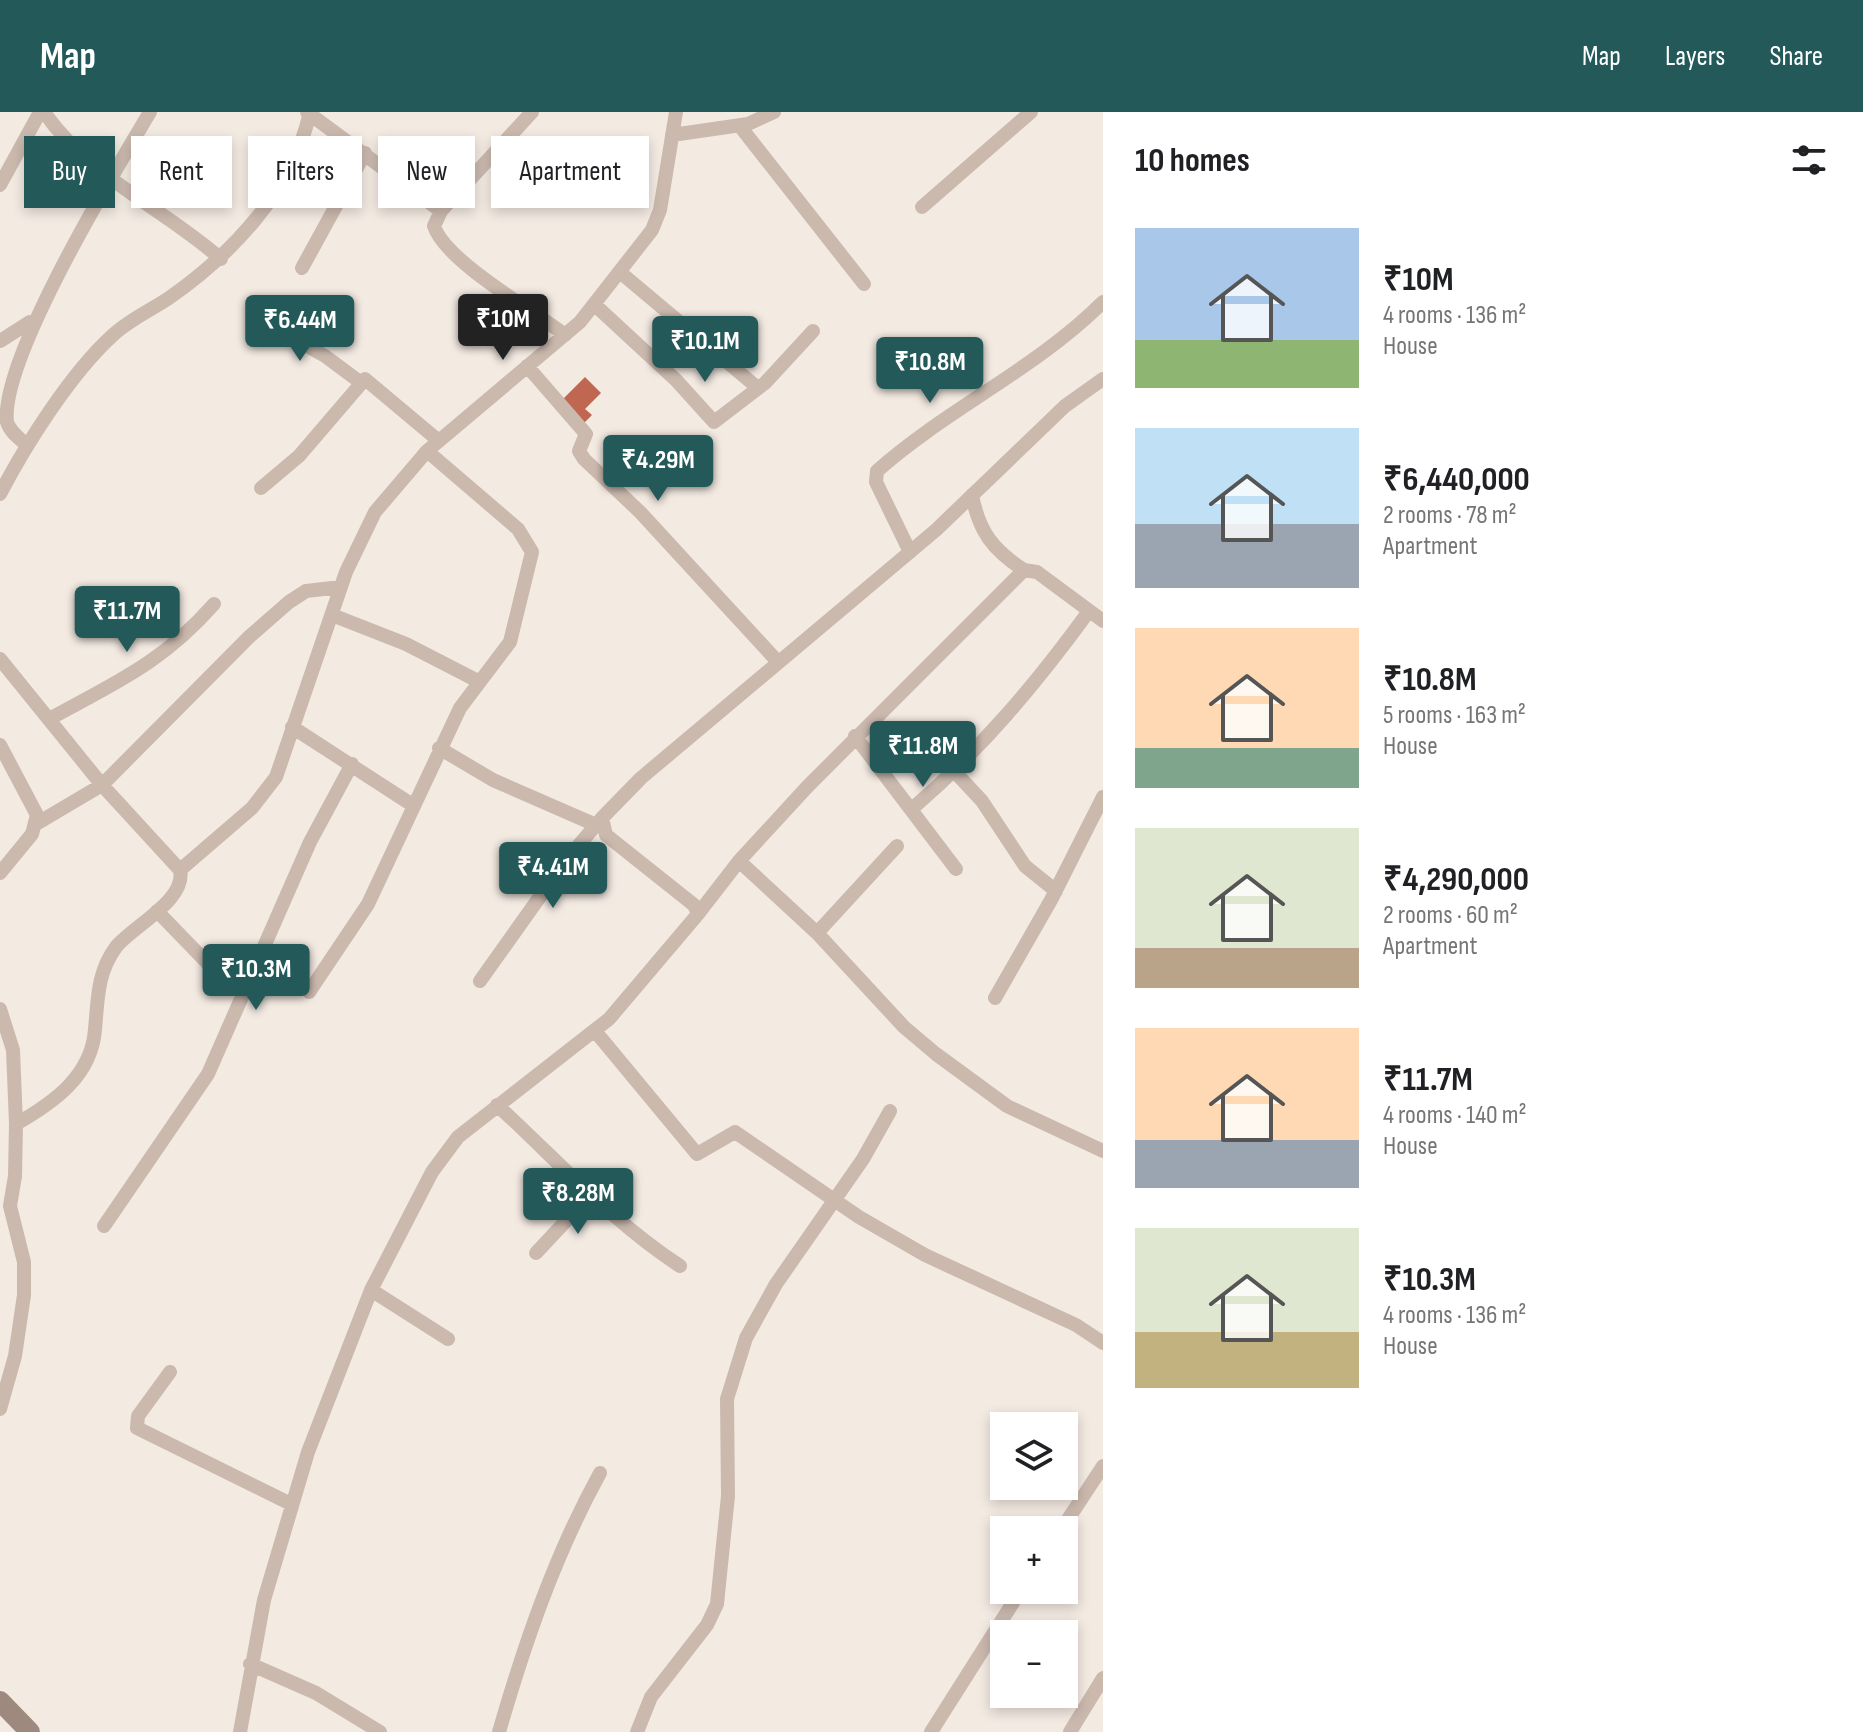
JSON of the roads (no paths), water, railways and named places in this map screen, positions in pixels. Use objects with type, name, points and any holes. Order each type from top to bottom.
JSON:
[{"type":"street","points":[[0,185],[42,112],[61,136]]},
{"type":"street","points":[[115,172],[150,112]]},
{"type":"street","points":[[532,112],[441,211],[434,226],[448,248],[565,335]]},
{"type":"street","points":[[180,870],[268,790],[281,765],[341,587],[375,512],[427,451],[565,335],[595,305],[652,230],[660,210],[676,112]]},
{"type":"street","points":[[672,135],[739,125],[774,112]]},
{"type":"street","points":[[922,207],[1031,112]]},
{"type":"street","points":[[0,494],[27,445],[111,336],[221,259],[240,240],[301,141],[309,113],[441,211]]},
{"type":"street","points":[[739,125],[864,284]]},
{"type":"street","points":[[302,268],[365,153]]},
{"type":"street","points":[[115,183],[174,221],[221,259]]},
{"type":"street","points":[[27,445],[12,432],[6,415],[15,369],[30,322],[94,208]]},
{"type":"street","points":[[621,273],[758,388]]},
{"type":"street","points":[[910,552],[876,482],[877,471],[983,391],[1033,361],[1103,302]]},
{"type":"street","points":[[595,305],[676,380],[710,420],[718,421],[758,388],[813,331]]},
{"type":"street","points":[[257,318],[325,356],[360,382]]},
{"type":"street","points":[[0,341],[30,322]]},
{"type":"street","points":[[527,366],[586,434],[579,451],[584,459],[640,512],[778,662]]},
{"type":"street","points":[[261,488],[299,456],[365,379],[374,383],[439,441]]},
{"type":"street","points":[[480,981],[566,860],[641,778],[910,552],[1065,406],[1103,379]]},
{"type":"street","points":[[309,992],[368,904],[439,748],[478,681],[510,642],[531,547],[518,529],[427,451]]},
{"type":"street","points":[[972,495],[976,517],[990,544],[1024,570],[1037,572],[1103,621]]},
{"type":"street","points":[[240,1732],[250,1664],[291,1504],[371,1290],[445,1151],[497,1105],[595,1031],[629,997],[739,861],[855,736],[1024,570]]},
{"type":"street","points":[[0,873],[36,824],[102,785],[249,637],[289,602],[306,591],[341,587]]},
{"type":"street","points":[[51,718],[156,660],[186,636],[214,604]]},
{"type":"street","points":[[913,808],[955,772],[1022,702],[1089,611]]},
{"type":"street","points":[[332,615],[396,640],[478,681]]},
{"type":"street","points":[[0,659],[51,718],[102,785],[180,870],[180,885],[157,911],[118,945],[104,966],[98,986],[95,1034],[75,1080],[51,1104],[16,1124]]},
{"type":"street","points":[[292,727],[414,806]]},
{"type":"street","points":[[855,736],[913,808],[956,869]]},
{"type":"street","points":[[0,745],[33,805],[36,824]]},
{"type":"street","points":[[439,748],[493,780],[599,822],[606,835],[694,905],[698,914]]},
{"type":"street","points":[[104,1226],[195,1096],[310,842],[352,764]]},
{"type":"street","points":[[955,772],[982,801],[1025,866],[1056,891]]},
{"type":"street","points":[[995,998],[1056,891],[1103,797]]},
{"type":"street","points":[[817,933],[897,846]]},
{"type":"street","points":[[739,861],[817,933],[904,1027],[936,1054],[1007,1106],[1103,1151]]},
{"type":"street","points":[[157,911],[216,972],[243,994]]},
{"type":"street","points":[[0,1009],[13,1050],[16,1124],[15,1176],[10,1206],[24,1262],[24,1295],[15,1356],[0,1409]]},
{"type":"street","points":[[595,1031],[694,1151],[700,1154],[735,1132],[832,1199],[925,1255],[1039,1307],[1103,1343]]},
{"type":"street","points":[[497,1105],[592,1193],[621,1225],[680,1266]]},
{"type":"street","points":[[637,1732],[651,1697],[707,1625],[717,1604],[728,1496],[727,1399],[746,1338],[776,1284],[870,1148],[890,1111]]},
{"type":"street","points":[[536,1253],[592,1193]]},
{"type":"street","points":[[371,1290],[448,1339]]},
{"type":"street","points":[[170,1372],[138,1416],[137,1428],[291,1504]]},
{"type":"street","points":[[1070,1516],[1103,1466]]},
{"type":"street","points":[[499,1732],[519,1662],[560,1554],[600,1473]]},
{"type":"street","points":[[931,1732],[1012,1604]]},
{"type":"street","points":[[250,1664],[316,1693],[380,1732]]},
{"type":"street","points":[[1070,1732],[1103,1678]]},
{"type":"street","points":[[0,1701],[30,1732]]}]
